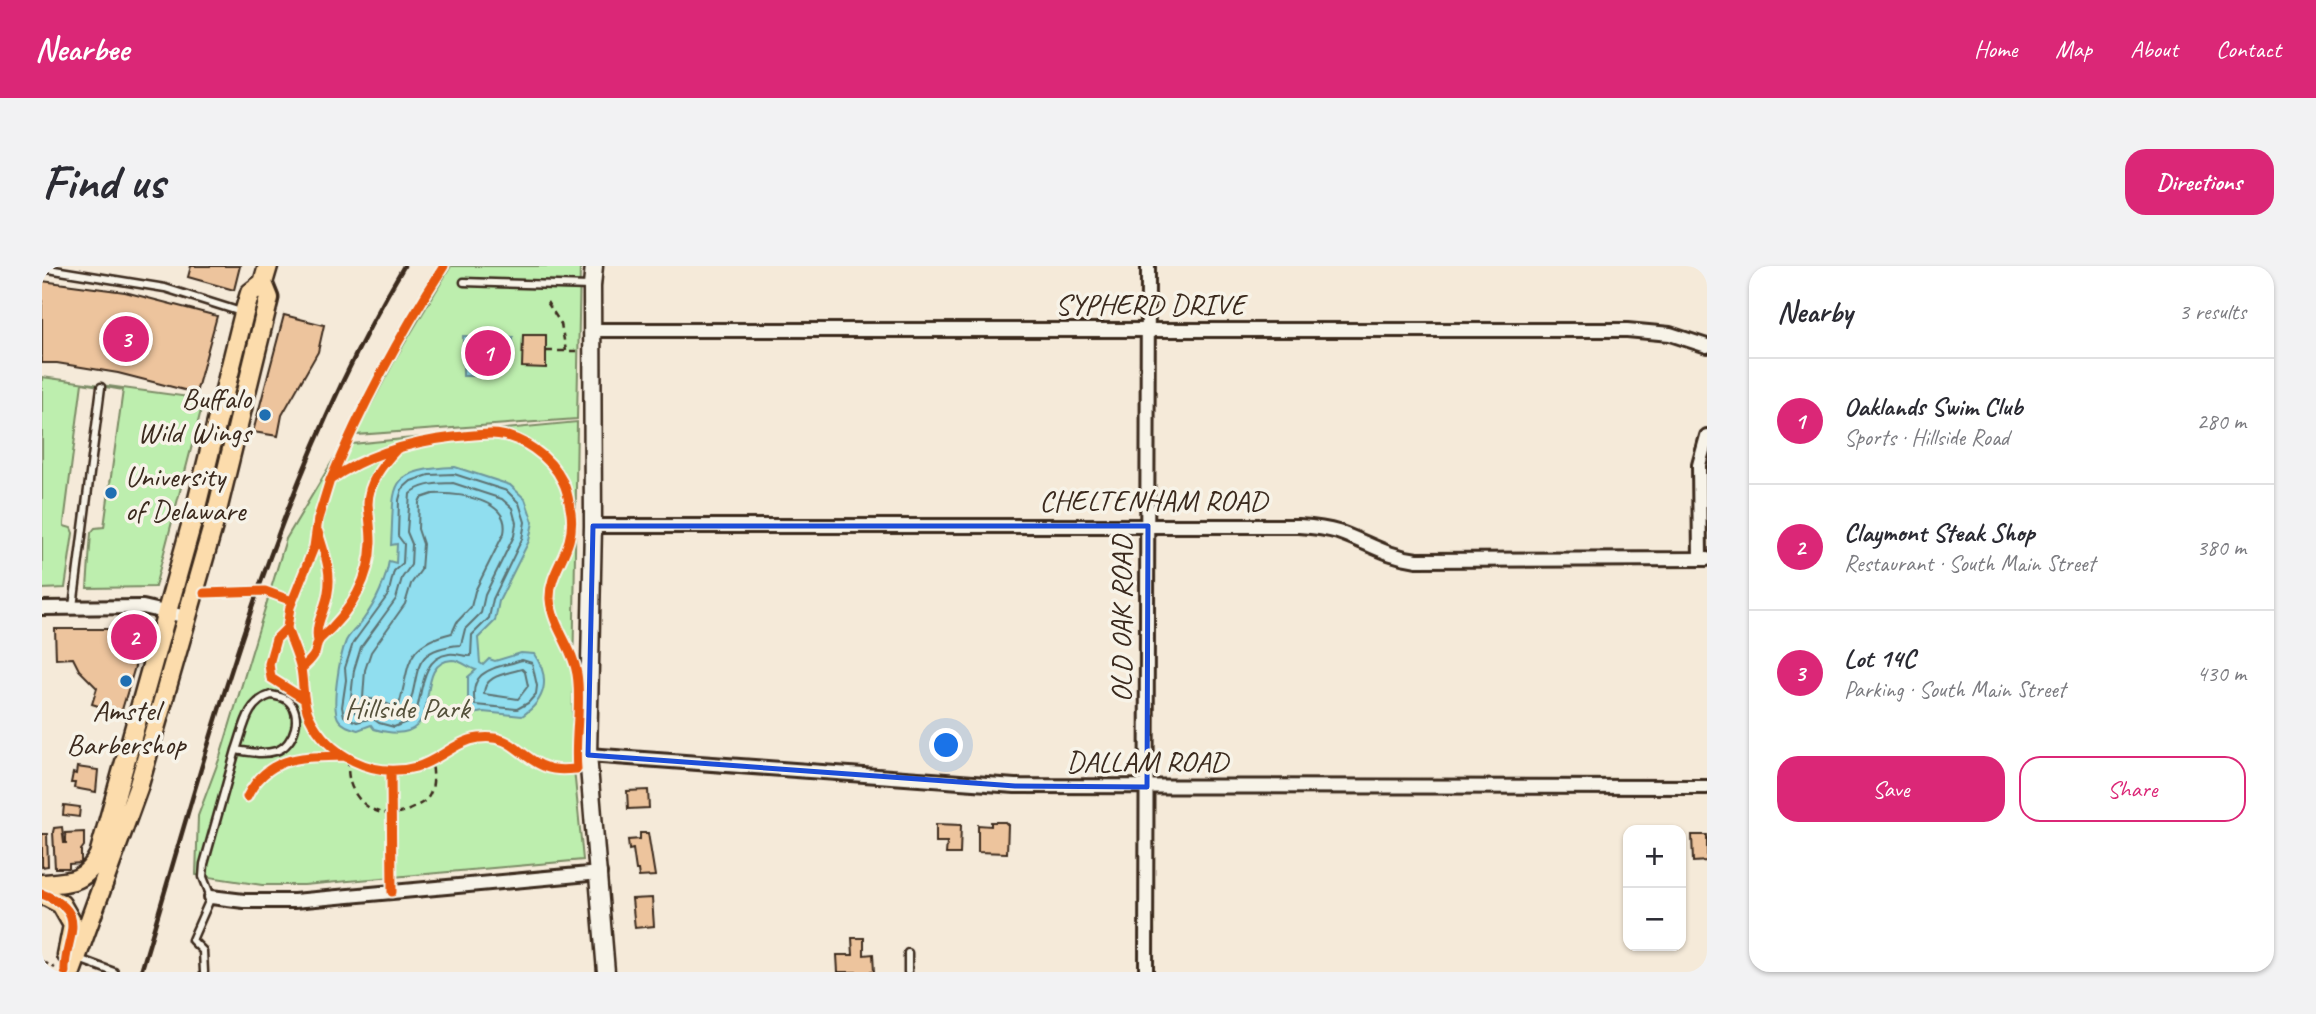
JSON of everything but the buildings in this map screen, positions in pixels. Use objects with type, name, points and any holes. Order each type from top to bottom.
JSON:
[{"type":"main road","points":[[42,884],[77,880],[90,869],[99,855],[201,490],[244,313],[250,293],[266,274]]},
{"type":"main road","points":[[67,968],[134,803],[215,519],[269,298],[266,274]]},
{"type":"main road","points":[[42,894],[61,904],[73,925],[67,968]]},
{"type":"street","points":[[594,266],[593,526],[588,755],[600,873],[606,972]]},
{"type":"street","name":"OLD OAK ROAD","points":[[1146,972],[1148,266]]},
{"type":"street","name":"SYPHERD DRIVE","points":[[592,330],[1627,330],[1670,334],[1707,346]]},
{"type":"street","points":[[1703,559],[1699,465],[1707,436]]},
{"type":"street","name":"CHELTENHAM ROAD","points":[[593,526],[1299,526],[1339,532],[1396,557],[1417,559],[1703,559]]},
{"type":"street","points":[[42,608],[143,607],[187,617]]},
{"type":"street","name":"DALLAM ROAD","points":[[588,755],[1004,786],[1707,787]]},
{"type":"street","points":[[211,897],[244,901],[294,901],[600,873]]},
{"type":"lane","points":[[42,268],[164,289],[244,313]]},
{"type":"lane","points":[[464,282],[592,286]]},
{"type":"lane","points":[[73,607],[101,387]]},
{"type":"lane","points":[[204,972],[204,951],[192,940],[211,897],[203,877],[204,864],[236,750],[255,703],[271,695],[286,699],[290,703],[295,732],[285,746],[269,752],[236,750]]},
{"type":"lane","points":[[908,953],[908,972]]},
{"type":"lane","points":[[67,968],[114,972]]},
{"type":"path","points":[[547,302],[561,324],[566,351]]},
{"type":"path","points":[[546,352],[581,351]]},
{"type":"path","points":[[343,757],[363,765]]},
{"type":"path","points":[[343,757],[353,793],[370,809],[390,814],[408,811],[430,794],[434,781],[432,762]]},
{"type":"path","points":[[390,803],[390,830]]},
{"type":"path","points":[[42,961],[67,968]]},
{"type":"highlighted area","points":[[593,526],[1148,526],[1147,787],[1015,786],[588,755]]},
{"type":"green space","points":[[451,266],[580,266],[577,419],[355,435],[397,356]]},
{"type":"green space","points":[[42,377],[204,399],[155,587],[87,588],[91,533],[95,528],[104,527],[123,390],[82,383],[64,523],[73,533],[65,588],[42,589]]},
{"type":"green space","name":"Hillside Park","points":[[577,422],[572,749],[583,860],[304,885],[262,885],[196,875],[198,816],[220,757],[286,539],[342,445]]},
{"type":"water","points":[[463,336],[513,337],[513,359],[484,359],[483,376],[463,376]]},
{"type":"water","points":[[455,467],[510,485],[525,499],[533,522],[529,541],[499,601],[495,621],[478,638],[480,663],[483,665],[489,659],[495,661],[521,653],[534,654],[543,672],[541,696],[522,716],[483,712],[468,715],[468,677],[476,670],[452,660],[439,665],[432,675],[422,718],[414,728],[398,733],[374,729],[371,725],[358,730],[347,726],[339,720],[335,705],[341,658],[348,638],[376,599],[389,561],[396,563],[397,544],[391,545],[394,495],[398,485],[405,477],[416,472]]},
{"type":"railway","points":[[141,972],[222,700],[283,521],[319,434],[359,349],[404,266]]},
{"type":"cycle path","points":[[331,479],[383,370],[444,266]]},
{"type":"cycle path","points":[[287,628],[300,664],[309,716],[328,743],[354,761],[384,770],[400,770],[424,764],[470,740],[490,738],[506,742],[545,767],[559,770],[577,769],[577,674],[554,619],[550,599],[554,578],[570,538],[571,513],[563,482],[551,464],[533,449],[513,438],[491,434],[438,439],[405,446],[358,463],[330,480],[318,519],[314,547],[290,607],[287,628],[276,639],[269,664],[271,678],[304,699]]},
{"type":"cycle path","points":[[301,669],[311,660],[319,641],[340,619],[362,584],[370,557],[368,504],[371,488],[382,467],[397,449]]},
{"type":"cycle path","points":[[318,532],[327,562],[329,584],[319,622],[318,641]]},
{"type":"cycle path","points":[[204,593],[265,591],[292,601]]},
{"type":"cycle path","points":[[247,797],[255,783],[276,766],[300,758],[344,756]]},
{"type":"cycle path","points":[[391,771],[392,892]]},
{"type":"cycle path","points":[[42,894],[58,901],[71,919],[65,972]]},
{"type":"place","name":"Lot 14C","points":[[126,339]]},
{"type":"place","name":"Oaklands Swim Club","points":[[488,353]]},
{"type":"place","name":"Buffalo Wild Wings","points":[[265,415]]},
{"type":"place","name":"University of Delaware","points":[[111,493]]},
{"type":"place","name":"Claymont Steak Shop","points":[[134,637]]},
{"type":"place","name":"Amstel Barbershop","points":[[126,681]]}]
